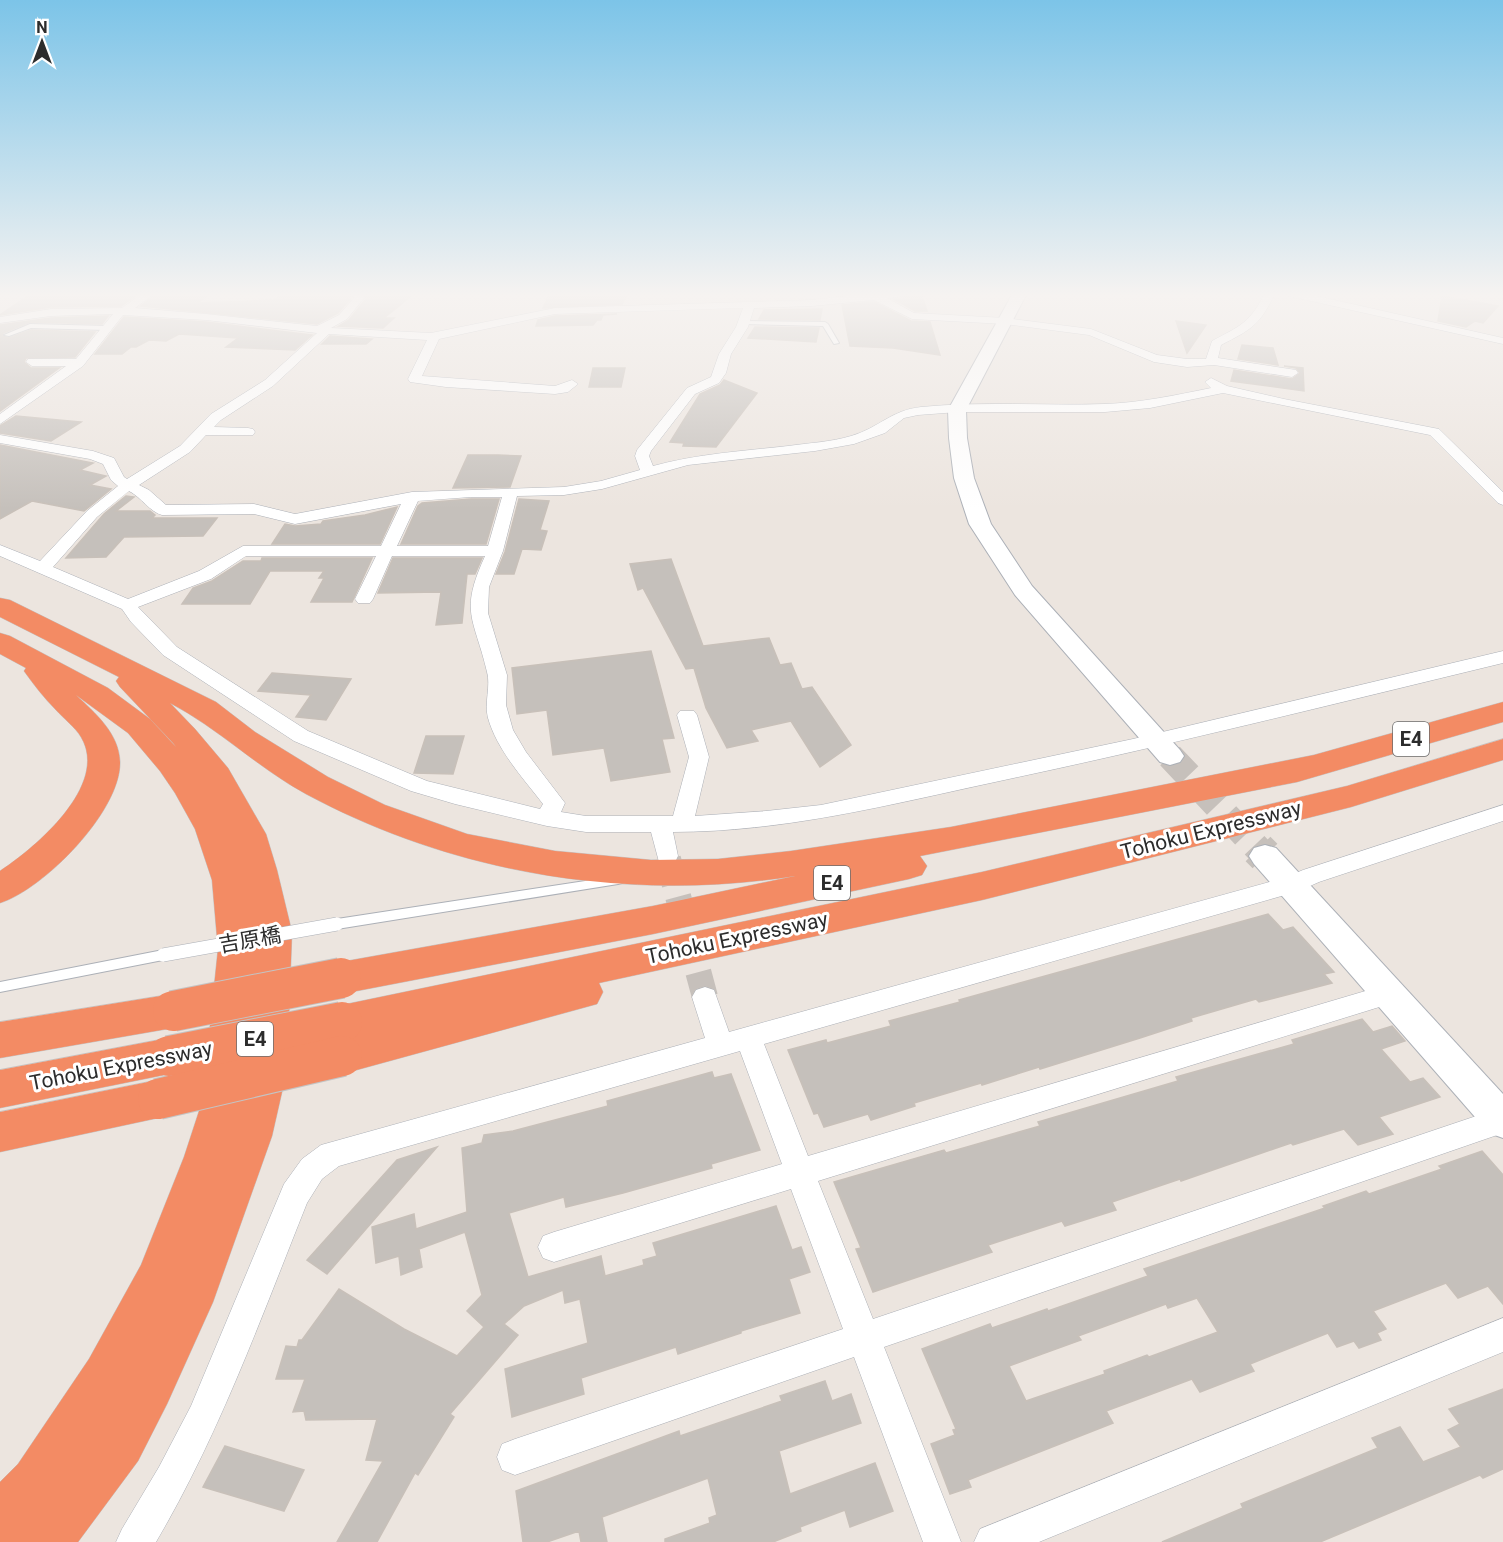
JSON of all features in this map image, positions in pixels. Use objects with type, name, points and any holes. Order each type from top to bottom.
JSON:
[{"type":"highway","points":[[0,606],[205,709],[244,739],[316,785],[373,813],[462,846],[504,856],[555,864],[659,865],[718,872],[790,864],[951,839],[1318,765]]},
{"type":"highway","points":[[0,889],[15,880],[51,850],[84,815],[103,768],[100,743],[90,726],[14,649]]},
{"type":"highway","points":[[0,1525],[38,1484],[108,1378],[160,1281],[207,1156],[224,1102],[238,949],[230,880],[212,829],[172,763],[139,726],[97,694],[14,649]]},
{"type":"highway","points":[[42,1542],[118,1441],[148,1385],[195,1284],[249,1136],[266,1070],[273,932],[248,834],[216,776],[184,736],[147,695],[112,664]]},
{"type":"highway","name":"Tohoku Expressway","points":[[0,1040],[173,1011],[653,920],[964,855],[1318,765],[1503,712]]},
{"type":"highway","name":"Tohoku Expressway","points":[[0,1089],[169,1056],[342,1039],[1351,796],[1503,749]]},
{"type":"highway","points":[[0,1132],[158,1099],[342,1039]]},
{"type":"street","points":[[0,420],[76,365]]},
{"type":"street","points":[[43,567],[92,513],[128,485],[185,449],[223,411],[252,394],[290,365]]},
{"type":"street","points":[[421,365],[414,379],[555,390],[564,389],[572,384]]},
{"type":"street","points":[[648,471],[642,456],[644,450],[691,391],[715,380],[722,365]]},
{"type":"street","points":[[981,365],[958,408],[958,438],[964,478],[980,524],[1023,590],[1163,748]]},
{"type":"street","points":[[1208,365],[1214,385],[1223,388],[1434,432],[1503,500]]},
{"type":"street","points":[[1230,365],[1292,373]]},
{"type":"street","points":[[0,439],[93,455],[108,461],[118,480],[144,493],[162,510],[254,509],[287,519],[412,497],[585,488],[705,458],[838,444],[869,436],[907,413],[958,408],[1105,408],[1150,404],[1223,388]]},
{"type":"street","points":[[203,431],[248,432]]},
{"type":"street","points":[[511,492],[495,551],[479,591],[481,630],[500,686],[496,705],[502,726],[522,761],[554,803],[547,818]]},
{"type":"street","points":[[364,599],[412,497]]},
{"type":"street","points":[[0,550],[128,605],[137,618],[170,651],[203,675],[301,736],[419,786],[455,798],[586,824],[671,824],[766,819],[821,812],[1163,748],[1503,657]]},
{"type":"street","points":[[128,605],[205,575],[243,551],[495,551]]},
{"type":"street","points":[[659,865],[671,824],[699,757],[687,715]]},
{"type":"street","points":[[135,1542],[172,1480],[203,1418],[295,1194],[312,1169],[331,1155],[1292,885],[1311,876],[1503,813]]},
{"type":"street","points":[[515,1457],[864,1340],[1503,1120],[1265,856]]},
{"type":"street","points":[[554,1247],[1389,994]]},
{"type":"street","points":[[705,997],[734,1041],[800,1171],[942,1542]]},
{"type":"street","points":[[993,1542],[1503,1335]]},
{"type":"lane","name":"吉原橋","points":[[0,987],[337,924],[583,887],[659,865]]},
{"type":"building","points":[[0,365],[59,368],[0,411]]},
{"type":"building","points":[[1284,366],[1303,368],[1304,391],[1231,381],[1234,370],[1292,379],[1300,373],[1296,368]]},
{"type":"building","points":[[593,368],[625,368],[621,387],[589,387]]},
{"type":"building","points":[[724,380],[757,393],[716,447],[683,446],[684,443],[670,442],[700,394],[720,385]]},
{"type":"building","points":[[16,416],[81,422],[51,441],[0,433],[0,426]]},
{"type":"building","points":[[0,445],[93,463],[80,470],[106,476],[90,485],[111,489],[84,511],[32,501],[0,519]]},
{"type":"building","points":[[468,455],[521,456],[510,487],[453,488]]},
{"type":"building","points":[[126,496],[134,497],[116,511],[150,511],[155,515],[152,518],[217,518],[203,536],[124,537],[106,557],[66,558],[104,514]]},
{"type":"building","points":[[499,499],[486,544],[401,544],[418,506],[422,503]]},
{"type":"building","points":[[519,499],[549,501],[540,530],[547,531],[541,550],[522,549],[514,574],[496,574],[505,552]]},
{"type":"building","points":[[397,507],[380,544],[272,544],[285,524],[295,526],[321,524],[323,521],[365,515]]},
{"type":"building","points":[[262,558],[372,558],[352,602],[311,602],[324,578],[319,578],[324,571],[270,571],[250,604],[182,604],[193,588],[212,581],[243,561],[261,561]]},
{"type":"building","points":[[393,558],[482,558],[475,574],[467,574],[462,623],[436,625],[441,592],[378,593]]},
{"type":"building","points":[[671,559],[703,646],[769,638],[780,665],[791,663],[802,689],[812,687],[851,745],[820,767],[791,721],[751,730],[758,741],[727,748],[706,708],[694,668],[686,669],[643,588],[638,590],[630,564]]},
{"type":"building","points":[[651,651],[674,738],[662,739],[670,772],[611,781],[604,748],[553,755],[547,710],[517,714],[512,668]]},
{"type":"building","points":[[272,673],[351,679],[326,720],[296,717],[311,695],[258,691]]},
{"type":"building","points":[[426,736],[464,736],[453,774],[414,773]]},
{"type":"building","points":[[1268,914],[1283,930],[1293,927],[1334,972],[1324,974],[1332,983],[1259,1002],[1256,999],[1191,1018],[1192,1021],[1140,1038],[1040,1069],[1039,1067],[914,1103],[915,1106],[871,1120],[868,1114],[824,1127],[818,1113],[814,1114],[788,1050],[826,1040],[827,1043],[891,1026],[889,1021],[960,1002],[959,1000]]},
{"type":"building","points":[[1362,1019],[1373,1032],[1392,1026],[1405,1041],[1381,1049],[1410,1082],[1423,1078],[1440,1097],[1379,1117],[1393,1134],[1358,1145],[1344,1129],[1293,1145],[1291,1143],[1112,1202],[1116,1210],[1065,1226],[1062,1221],[988,1245],[992,1252],[873,1292],[856,1249],[861,1248],[834,1182],[944,1150],[946,1153],[1040,1126],[1038,1122],[1178,1081],[1176,1077],[1294,1044],[1292,1040]]},
{"type":"building","points":[[712,1072],[714,1078],[731,1074],[760,1150],[711,1164],[712,1168],[623,1193],[566,1207],[564,1197],[509,1213],[528,1277],[601,1256],[605,1276],[644,1265],[643,1260],[657,1256],[653,1243],[776,1206],[792,1250],[801,1247],[810,1272],[789,1279],[800,1313],[678,1354],[676,1347],[581,1378],[584,1394],[512,1417],[505,1369],[588,1343],[580,1299],[565,1303],[563,1290],[524,1306],[504,1324],[518,1335],[450,1414],[454,1417],[418,1475],[415,1473],[377,1542],[337,1542],[383,1461],[366,1460],[377,1419],[306,1420],[304,1411],[293,1412],[305,1379],[276,1379],[286,1346],[297,1347],[299,1340],[302,1340],[339,1289],[404,1329],[457,1356],[484,1327],[467,1311],[482,1295],[465,1232],[419,1249],[422,1267],[401,1275],[399,1256],[376,1263],[372,1227],[414,1214],[416,1229],[467,1212],[462,1148],[482,1143],[484,1135],[513,1131],[608,1106],[607,1101]]},
{"type":"building","points":[[437,1147],[327,1274],[307,1260],[397,1160]]},
{"type":"building","points":[[1482,1151],[1503,1175],[1503,1304],[1488,1286],[1458,1298],[1446,1283],[1373,1311],[1386,1329],[1377,1333],[1381,1340],[1359,1348],[1354,1341],[1337,1347],[1328,1333],[1250,1364],[1254,1371],[1200,1392],[1192,1379],[1106,1411],[1113,1423],[968,1480],[971,1487],[950,1494],[931,1444],[955,1435],[953,1430],[956,1429],[922,1349],[990,1324],[992,1328],[1047,1309],[1048,1311],[1148,1276],[1144,1269],[1325,1208],[1323,1206],[1366,1191],[1369,1194],[1442,1169],[1439,1166]],"holes":[[[1197,1298],[1218,1332],[1149,1357],[1147,1355],[1104,1371],[1105,1374],[1026,1401],[1009,1366],[1081,1340],[1078,1336],[1166,1304],[1168,1308]]]},
{"type":"building","points":[[825,1381],[832,1401],[851,1394],[861,1423],[779,1451],[790,1494],[875,1463],[893,1511],[850,1527],[845,1510],[800,1527],[801,1531],[773,1542],[665,1542],[665,1539],[710,1523],[709,1518],[717,1515],[708,1478],[602,1517],[607,1542],[581,1542],[579,1531],[547,1542],[523,1542],[516,1491],[679,1431],[680,1436],[782,1401],[780,1396]]},
{"type":"building","points":[[1503,1389],[1503,1469],[1483,1478],[1480,1475],[1320,1542],[1162,1542],[1243,1508],[1241,1504],[1378,1448],[1372,1438],[1400,1427],[1423,1462],[1461,1447],[1448,1430],[1460,1424],[1449,1409]]},
{"type":"building","points":[[225,1446],[304,1470],[284,1511],[203,1487]]},
{"type":"tunnel","points":[[1170,756],[1260,851]]},
{"type":"tunnel","points":[[1260,851],[1265,856]]},
{"type":"tunnel","points":[[668,859],[705,997]]}]
